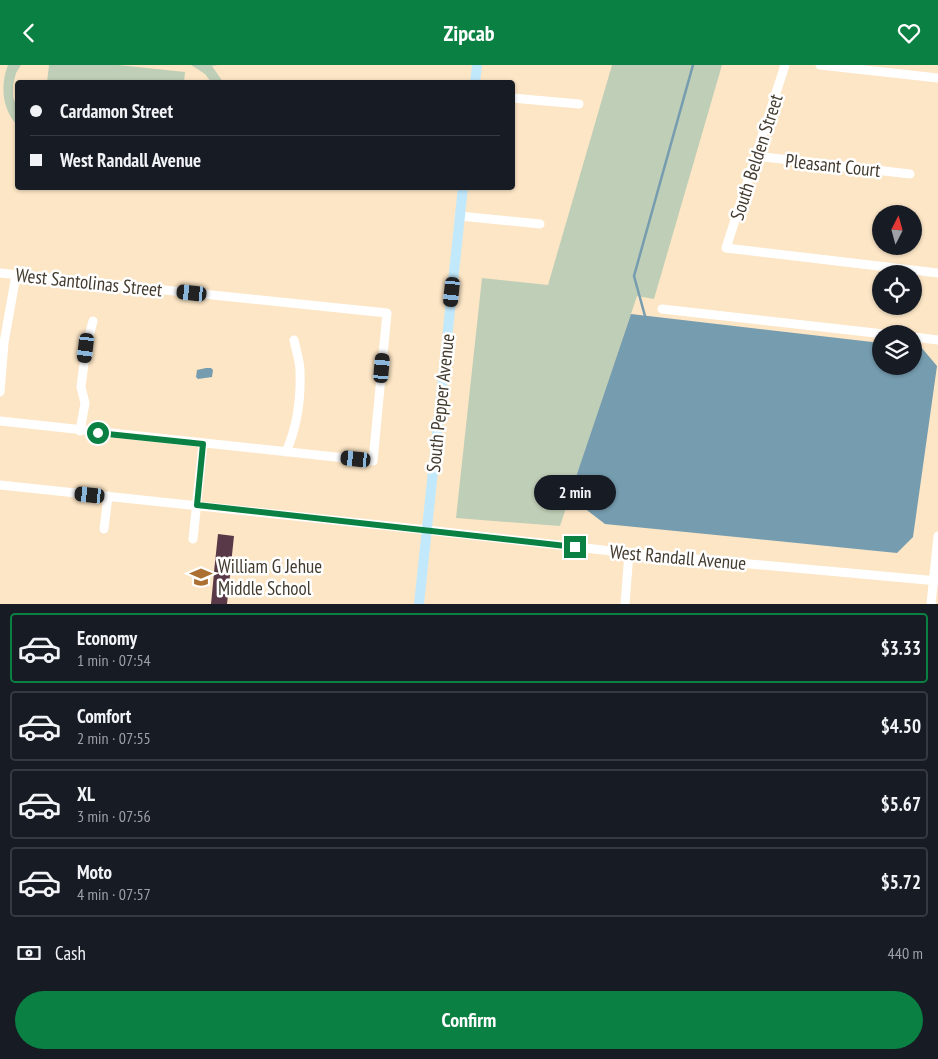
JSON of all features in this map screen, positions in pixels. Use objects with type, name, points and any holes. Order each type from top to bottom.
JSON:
[{"type":"main road","points":[[475,80],[477,65]]},
{"type":"main road","name":"South Pepper Avenue","points":[[419,604],[463,190]]},
{"type":"street","name":"South Belden Street","points":[[785,65],[726,248],[938,273]]},
{"type":"street","points":[[820,65],[938,78]]},
{"type":"street","points":[[515,98],[579,104]]},
{"type":"street","name":"Pleasant Court","points":[[756,156],[910,174]]},
{"type":"street","points":[[459,216],[540,224]]},
{"type":"street","name":"West Santolinas Street","points":[[0,273],[387,313],[373,461],[286,452]]},
{"type":"street","points":[[0,393],[4,343],[16,275]]},
{"type":"street","points":[[662,309],[872,333]]},
{"type":"street","points":[[80,431],[85,403],[81,387],[86,348],[93,321]]},
{"type":"street","points":[[922,338],[938,340]]},
{"type":"street","points":[[0,421],[286,452],[293,436],[298,408],[300,369],[294,340]]},
{"type":"street","points":[[193,539],[203,444]]},
{"type":"street","name":"West Randall Avenue","points":[[0,485],[630,553],[936,580]]},
{"type":"street","points":[[104,529],[108,497]]},
{"type":"street","points":[[931,604],[936,580],[938,536]]},
{"type":"street","points":[[625,604],[630,553]]},
{"type":"green space","points":[[8,65],[21,65],[16,73],[13,85],[15,123],[5,104],[3,89]]},
{"type":"green space","points":[[49,65],[118,65],[185,72],[184,80],[47,80]]},
{"type":"green space","points":[[191,65],[218,65],[212,66],[222,80],[210,80],[205,74]]},
{"type":"green space","points":[[612,65],[722,65],[654,299],[637,296],[560,526],[456,518],[482,278],[548,285]]},
{"type":"water","points":[[631,314],[872,342],[872,375],[922,375],[922,348],[937,366],[913,537],[897,553],[605,524],[579,504],[576,477]]},
{"type":"water","points":[[206,368],[213,370],[212,377],[198,379],[196,377],[197,370]]},
{"type":"building","points":[[218,534],[234,536],[230,574],[214,572]]},
{"type":"building","points":[[214,573],[230,575],[227,604],[211,604]]},
{"type":"waterway","points":[[645,316],[634,276],[693,65]]},
{"type":"place","name":"William G Jehue Middle School","points":[[201,577]]},
{"type":"route","points":[[98,433],[203,444],[197,505],[575,547]]}]
